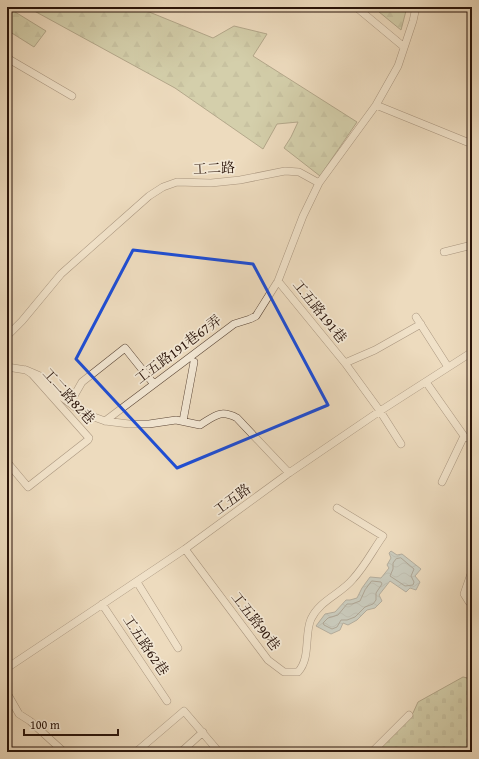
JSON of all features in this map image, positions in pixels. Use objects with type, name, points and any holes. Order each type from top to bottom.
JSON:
[{"type":"street","points":[[356,7],[404,47]]},
{"type":"street","points":[[319,183],[376,105],[398,66],[416,7]]},
{"type":"street","points":[[7,58],[72,96]]},
{"type":"street","points":[[376,105],[472,144]]},
{"type":"street","name":"工二路","points":[[7,336],[22,321],[61,274],[149,196],[162,187],[177,182],[211,183],[240,180],[285,171],[299,172],[319,183]]},
{"type":"street","name":"工五路191巷","points":[[319,183],[303,216],[278,281],[345,362],[402,444]]},
{"type":"street","points":[[444,252],[472,245]]},
{"type":"street","name":"工五路191巷67弄","points":[[105,421],[234,324],[256,316],[278,281]]},
{"type":"street","points":[[416,317],[448,367]]},
{"type":"street","points":[[345,362],[375,350],[420,324]]},
{"type":"street","points":[[70,403],[82,382],[125,348],[153,384]]},
{"type":"street","name":"工五路","points":[[7,668],[185,549],[289,473],[380,411],[472,352]]},
{"type":"street","points":[[183,421],[194,362]]},
{"type":"street","name":"工二路82巷","points":[[7,367],[26,370],[32,374],[89,438],[28,487],[7,462]]},
{"type":"street","points":[[26,370],[40,376],[58,395],[83,413],[105,421],[129,424],[149,424],[176,420],[200,425],[222,413],[230,414],[237,418],[289,473]]},
{"type":"street","points":[[426,382],[464,436],[472,440]]},
{"type":"street","points":[[442,482],[464,436]]},
{"type":"street","name":"工五路90巷","points":[[185,549],[268,660],[284,672],[298,672],[306,656],[308,629],[311,620],[318,609],[353,580],[383,536],[337,508]]},
{"type":"street","points":[[472,571],[464,594],[469,602],[472,603]]},
{"type":"street","points":[[137,582],[178,648]]},
{"type":"street","name":"工五路62巷","points":[[102,604],[167,701]]},
{"type":"street","points":[[7,693],[18,714],[30,722],[64,752]]},
{"type":"street","points":[[136,752],[184,711],[219,752]]},
{"type":"street","points":[[372,752],[409,715]]},
{"type":"street","points":[[181,752],[203,732]]},
{"type":"highlighted area","points":[[133,250],[253,264],[328,405],[177,468],[76,359]]},
{"type":"green space","points":[[7,7],[46,31],[34,47],[7,30]]},
{"type":"green space","points":[[27,7],[137,7],[213,38],[234,26],[267,34],[253,56],[357,122],[320,176],[284,148],[298,122],[277,124],[263,149],[175,88]]},
{"type":"green space","points":[[373,7],[407,7],[401,30]]},
{"type":"green space","points":[[463,677],[472,679],[472,752],[374,752],[413,713],[418,702]]},
{"type":"water","points":[[391,551],[397,555],[402,554],[421,569],[415,576],[420,582],[416,590],[410,588],[406,592],[390,581],[379,595],[382,601],[375,608],[367,610],[357,620],[348,625],[343,623],[340,630],[331,634],[316,626],[325,614],[335,612],[346,600],[357,598],[370,577],[381,578],[389,568],[387,565],[391,558],[389,553]]}]
